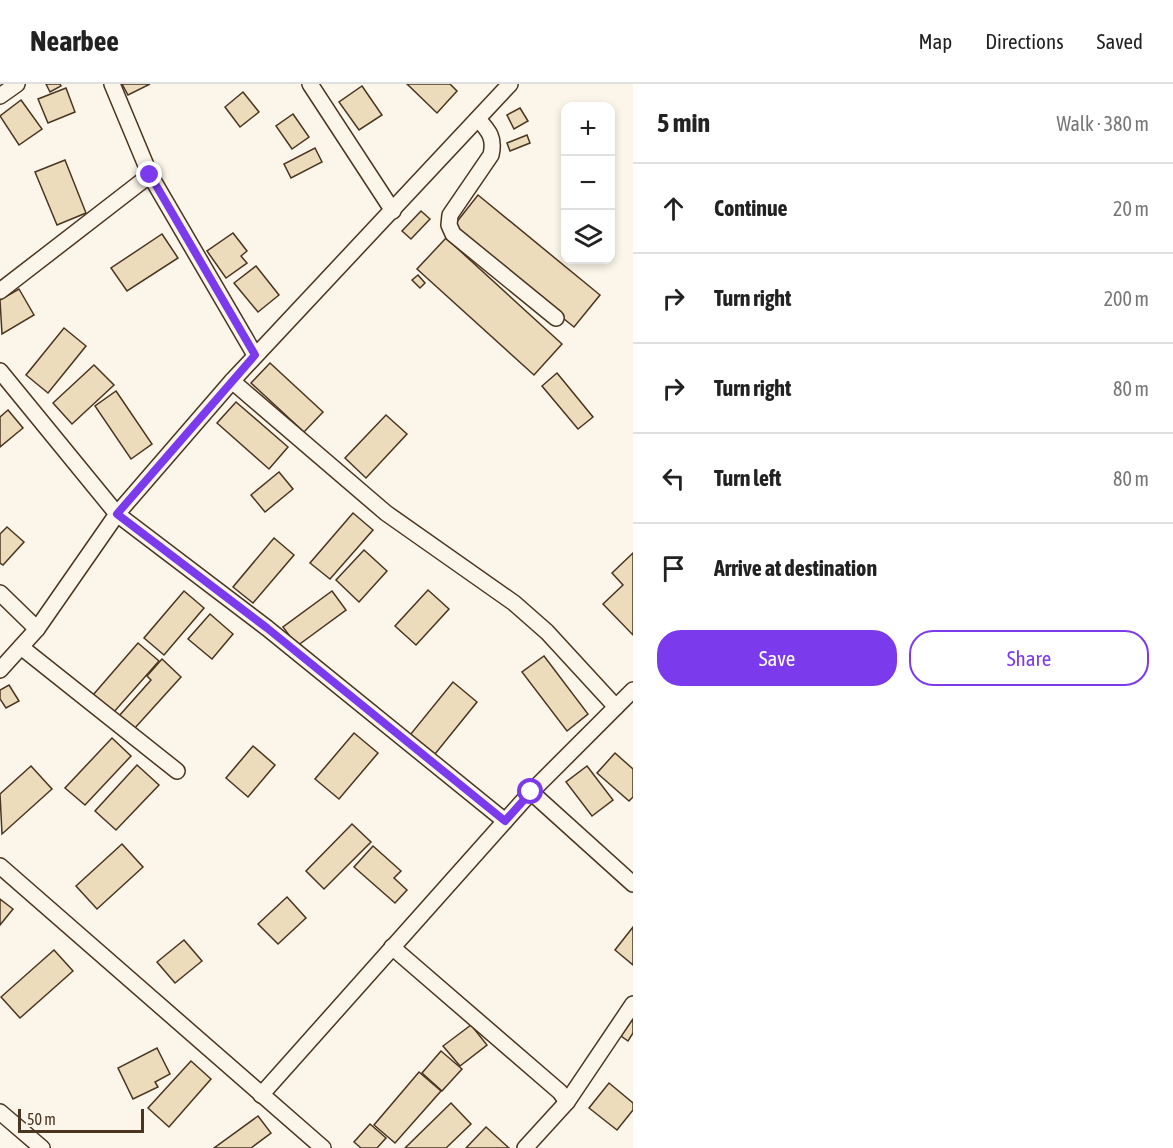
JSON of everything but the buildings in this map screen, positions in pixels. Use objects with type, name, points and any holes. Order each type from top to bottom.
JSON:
[{"type":"street","points":[[0,96],[17,84]]},
{"type":"street","points":[[112,84],[150,175],[255,355]]},
{"type":"street","points":[[310,84],[393,211]]},
{"type":"street","points":[[0,670],[37,629],[117,514],[232,381],[510,84]]},
{"type":"street","points":[[478,119],[491,134],[494,145],[491,155],[450,215],[449,225],[453,234],[555,318]]},
{"type":"street","points":[[0,291],[150,175]]},
{"type":"street","points":[[0,371],[117,514],[267,628],[505,821]]},
{"type":"street","points":[[232,381],[386,513],[514,603],[547,632],[616,707]]},
{"type":"street","points":[[0,593],[37,629]]},
{"type":"street","points":[[21,647],[177,771]]},
{"type":"street","points":[[261,1095],[531,792],[633,690]]},
{"type":"street","points":[[531,792],[633,884]]},
{"type":"street","points":[[0,866],[323,1148]]},
{"type":"street","points":[[392,947],[560,1092],[567,1102]]},
{"type":"street","points":[[525,1148],[567,1102],[633,1004]]},
{"type":"street","points":[[0,1112],[42,1148]]},
{"type":"route","points":[[150,175],[255,355],[117,514],[267,628],[505,821],[531,792]]}]
